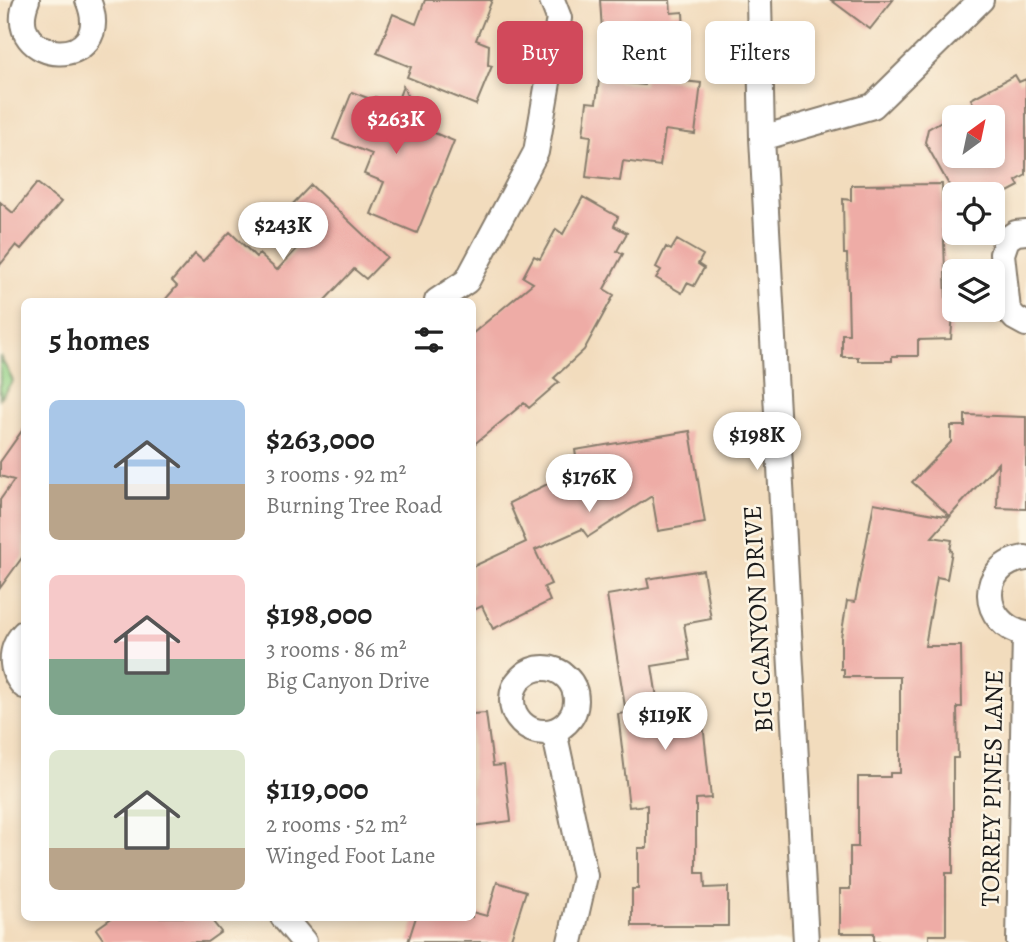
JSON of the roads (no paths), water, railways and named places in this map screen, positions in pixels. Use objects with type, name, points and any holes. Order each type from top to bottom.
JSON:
[{"type":"street","points":[[27,0],[22,23],[26,36],[36,47],[48,53],[62,54],[75,50],[86,41],[93,28],[93,14],[88,0]]},
{"type":"street","points":[[442,298],[467,281],[536,152],[559,18],[552,0]]},
{"type":"street","name":"BIG CANYON DRIVE","points":[[759,0],[762,138],[806,942]]},
{"type":"street","points":[[762,138],[873,106],[981,0]]},
{"type":"street","points":[[1026,232],[1016,233],[1007,239],[1002,254],[1008,310],[1026,324]]},
{"type":"street","name":"TORREY PINES LANE","points":[[1019,942],[1025,634],[1010,630],[999,621],[991,607],[989,592],[994,578],[1003,567],[1016,559],[1026,558]]},
{"type":"street","points":[[21,637],[15,646],[12,660],[15,673],[21,682]]},
{"type":"street","points":[[554,731],[585,876],[570,942]]},
{"type":"street","points":[[286,921],[304,942]]}]
